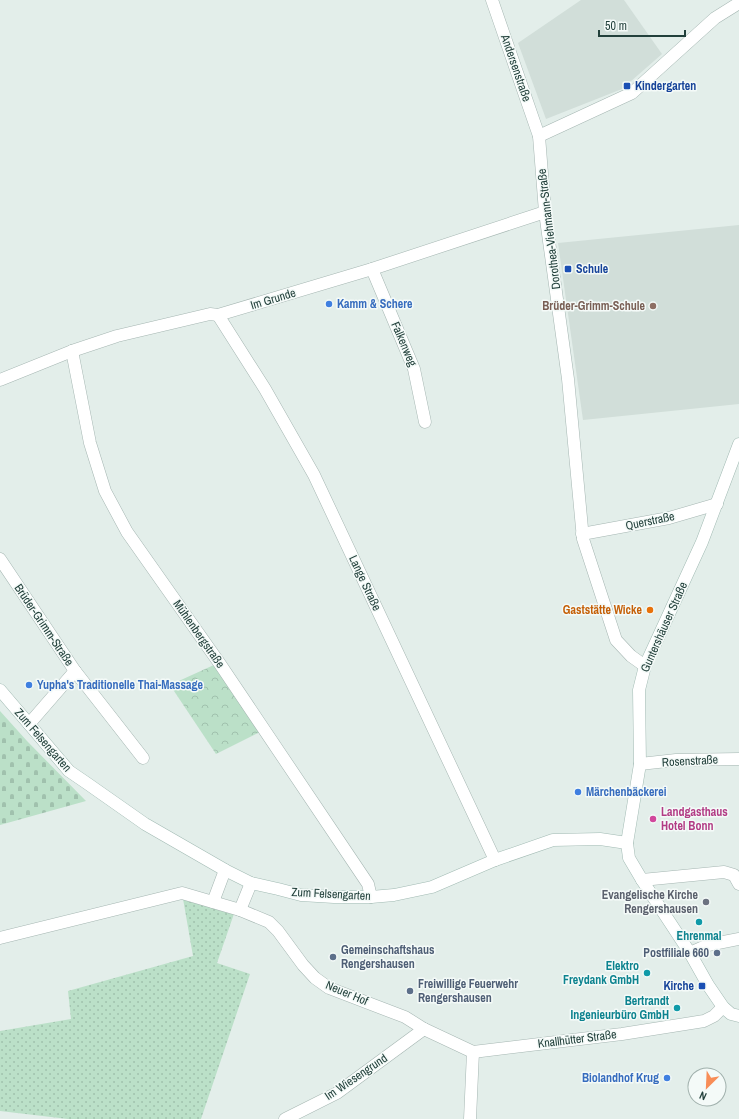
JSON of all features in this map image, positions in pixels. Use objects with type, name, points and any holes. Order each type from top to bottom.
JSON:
[{"type":"street","name":"Andersenstraße","points":[[492,0],[539,136]]},
{"type":"street","points":[[539,136],[632,93],[715,18],[739,3]]},
{"type":"street","name":"Dorothea-Viehmann-Straße","points":[[539,136],[545,212],[568,379],[582,534],[616,640],[631,656],[645,666]]},
{"type":"street","name":"Im Grunde","points":[[0,380],[72,351],[118,336],[210,314],[218,315],[372,269],[545,212]]},
{"type":"street","name":"Falkenweg","points":[[372,269],[414,368],[425,422]]},
{"type":"street","name":"Lange Straße","points":[[218,315],[273,402],[314,475],[495,860]]},
{"type":"street","name":"Mühlenbergstraße","points":[[72,351],[90,442],[105,491],[127,532],[220,664],[364,877],[371,889],[372,897]]},
{"type":"street","name":"Guntershäuser Straße","points":[[723,1007],[629,858],[627,843],[640,764],[639,690],[645,666],[702,542],[739,444]]},
{"type":"street","name":"Querstraße","points":[[582,534],[669,518],[717,504]]},
{"type":"street","name":"Brüder-Grimm-Straße","points":[[0,559],[75,671],[143,758]]},
{"type":"street","name":"Brüder-Grimm-Straße","points":[[29,724],[75,671]]},
{"type":"street","name":"Zum Felsengarten","points":[[0,690],[69,771],[145,824],[225,870],[251,883],[301,895],[372,897],[394,895],[432,887],[495,860],[554,840],[600,839],[627,843]]},
{"type":"street","name":"Rosenstraße","points":[[640,764],[676,760],[739,759]]},
{"type":"street","points":[[213,902],[225,870]]},
{"type":"street","points":[[642,880],[724,872],[734,875],[739,884]]},
{"type":"street","points":[[240,910],[251,883]]},
{"type":"street","name":"Neuer Hof","points":[[0,938],[182,893],[240,910],[269,922],[278,931],[303,965],[329,988],[405,1016],[424,1029],[473,1052]]},
{"type":"street","points":[[690,953],[708,945],[739,939]]},
{"type":"street","points":[[723,1007],[731,1014],[739,1016]]},
{"type":"street","name":"Knallhütter Straße","points":[[473,1052],[622,1034],[704,1021],[714,1016],[723,1007]]},
{"type":"street","name":"Im Wiesengrund","points":[[285,1119],[337,1092],[424,1029]]},
{"type":"street","points":[[470,1119],[473,1052]]},
{"type":"shaded area","points":[[581,0],[624,0],[662,54],[622,89],[546,119],[518,43]]},
{"type":"shaded area","name":"Brüder-Grimm-Schule","points":[[739,225],[739,404],[583,420],[558,243]]},
{"type":"green space","points":[[216,664],[260,732],[216,754],[170,685]]},
{"type":"green space","points":[[0,711],[27,741],[86,801],[0,825]]},
{"type":"green space","points":[[182,893],[236,908],[217,963],[250,974],[201,1119],[68,1119],[0,1111],[0,1031],[71,1019],[68,991],[193,956]]},
{"type":"place","name":"Kindergarten","points":[[627,86]]},
{"type":"place","name":"Schule","points":[[568,269]]},
{"type":"place","name":"Kamm & Schere","points":[[329,304]]},
{"type":"place","name":"Brüder-Grimm-Schule","points":[[653,306]]},
{"type":"place","name":"Gaststätte Wicke","points":[[650,610]]},
{"type":"place","name":"Yupha's Traditionelle Thai-Massage","points":[[29,685]]},
{"type":"place","name":"Märchenbäckerei","points":[[578,792]]},
{"type":"place","name":"Landgasthaus Hotel Bonn","points":[[653,819]]},
{"type":"place","name":"Evangelische Kirche Rengershausen","points":[[706,902]]},
{"type":"place","name":"Ehrenmal","points":[[699,922]]},
{"type":"place","name":"Postfiliale 660","points":[[717,953]]},
{"type":"place","name":"Gemeinschaftshaus Rengershausen","points":[[333,957]]},
{"type":"place","name":"Elektro Freydank GmbH","points":[[647,973]]},
{"type":"place","name":"Kirche","points":[[702,986]]},
{"type":"place","name":"Freiwillige Feuerwehr Rengershausen","points":[[410,991]]},
{"type":"place","name":"Bertrandt Ingenieurbüro GmbH","points":[[677,1008]]},
{"type":"place","name":"Biolandhof Krug","points":[[667,1078]]}]
